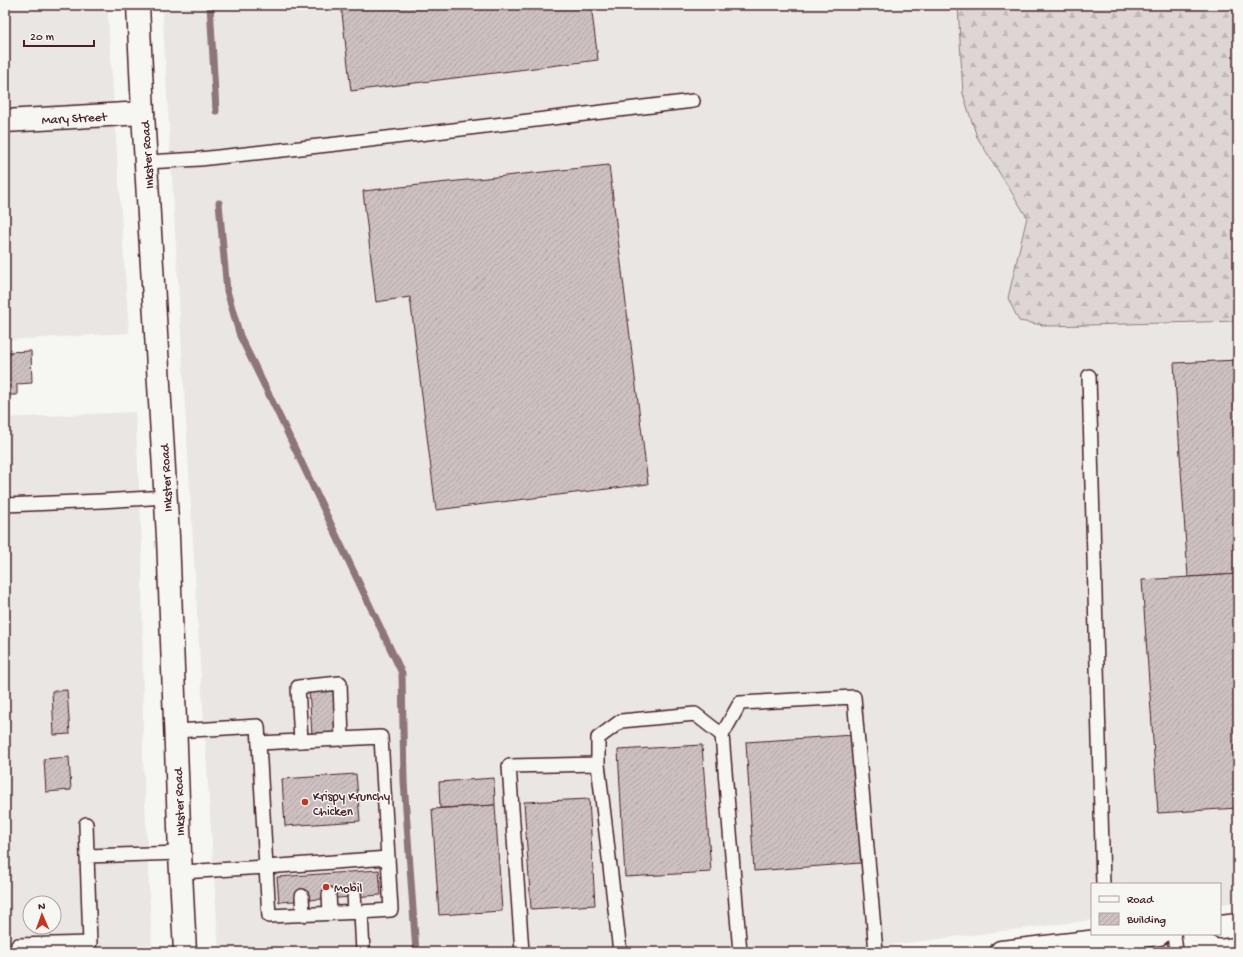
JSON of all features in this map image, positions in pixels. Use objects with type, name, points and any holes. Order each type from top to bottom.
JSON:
[{"type":"street","name":"Inkster Road","points":[[138,5],[166,497],[185,952]]},
{"type":"street","name":"Mary Street","points":[[5,121],[144,113]]},
{"type":"street","points":[[1221,927],[1238,925]]},
{"type":"street","points":[[1001,952],[1105,937],[1141,935]]},
{"type":"lane","points":[[147,162],[322,145],[694,101]]},
{"type":"lane","points":[[1089,376],[1103,883]]},
{"type":"lane","points":[[5,505],[166,497]]},
{"type":"lane","points":[[301,741],[305,707],[298,687],[340,683],[338,706],[342,740]]},
{"type":"lane","points":[[740,952],[722,735],[740,703],[854,697],[876,952]]},
{"type":"lane","points":[[620,952],[598,764],[598,738],[621,721],[695,714],[722,735]]},
{"type":"lane","points":[[176,731],[258,726],[259,744],[266,866],[269,916],[391,910],[381,737],[259,744]]},
{"type":"lane","points":[[522,952],[510,766],[598,764]]},
{"type":"lane","points":[[18,952],[18,945],[90,943],[86,824]]},
{"type":"lane","points":[[87,856],[301,867],[353,864],[388,858]]},
{"type":"lane","points":[[354,892],[363,952]]},
{"type":"lane","points":[[329,894],[330,913]]},
{"type":"lane","points":[[302,896],[303,915]]},
{"type":"lane","points":[[1174,935],[1176,952]]},
{"type":"shaded area","points":[[5,5],[107,5],[129,333],[5,340]]},
{"type":"shaded area","points":[[162,5],[1238,5],[1238,902],[1221,904],[1221,883],[1091,883],[1091,920],[833,952],[219,952],[200,662]]},
{"type":"shaded area","points":[[135,412],[142,544],[143,760],[152,952],[5,952],[5,418]]},
{"type":"green space","points":[[958,5],[1238,5],[1238,321],[1049,326],[1019,321],[1008,298],[1027,217],[977,137],[963,94]]},
{"type":"building","points":[[341,5],[591,5],[598,60],[351,91]]},
{"type":"building","points":[[609,165],[648,484],[436,510],[410,297],[376,302],[363,191]]},
{"type":"building","points":[[31,351],[32,383],[17,384],[17,395],[5,395],[5,352]]},
{"type":"building","points":[[1238,360],[1238,574],[1188,577],[1174,363]]},
{"type":"building","points":[[1238,574],[1238,808],[1158,813],[1142,580]]},
{"type":"building","points":[[336,686],[339,733],[312,735],[309,688]]},
{"type":"building","points":[[67,690],[70,734],[54,735],[52,691]]},
{"type":"building","points":[[853,735],[861,863],[754,871],[746,742]]},
{"type":"building","points":[[702,745],[711,872],[625,877],[618,750]]},
{"type":"building","points":[[69,757],[71,790],[46,792],[44,759]]},
{"type":"building","points":[[356,774],[360,821],[285,826],[282,779]]},
{"type":"building","points":[[494,778],[495,805],[440,808],[439,782]]},
{"type":"building","points":[[589,799],[595,905],[531,909],[524,802]]},
{"type":"building","points":[[495,805],[502,911],[439,915],[432,809]]},
{"type":"building","points":[[379,870],[381,895],[279,902],[277,877]]},
{"type":"waterway","points":[[210,5],[216,111]]},
{"type":"waterway","points":[[219,203],[227,291],[240,336],[402,673],[404,781],[416,952]]},
{"type":"place","name":"Krispy Krunchy Chicken","points":[[305,802]]},
{"type":"place","name":"Mobil","points":[[326,887]]}]
